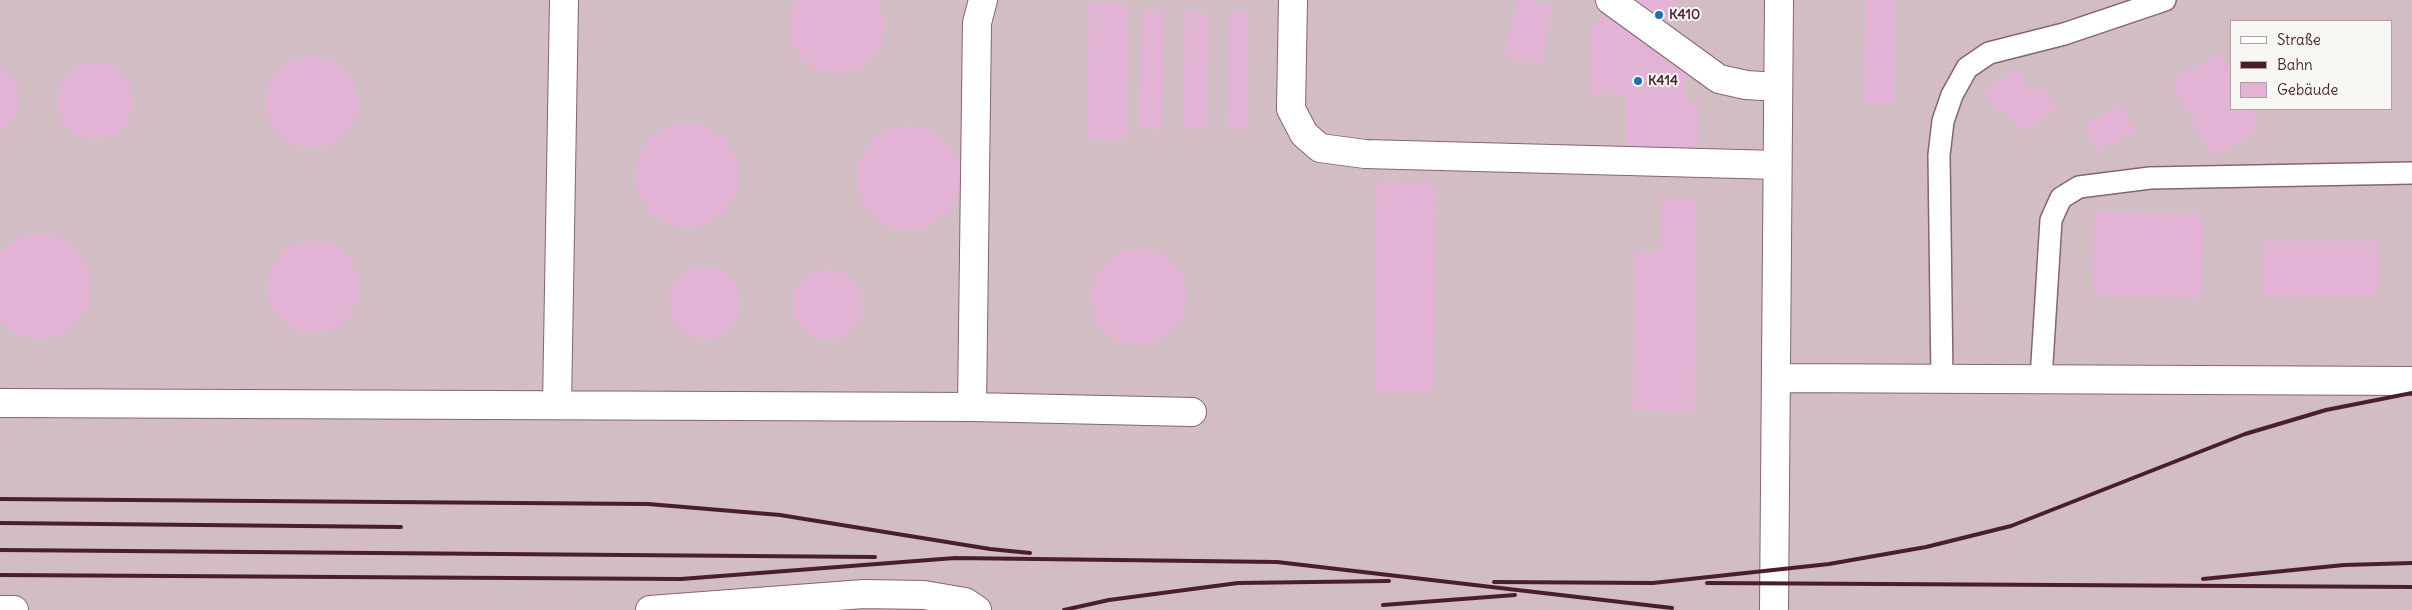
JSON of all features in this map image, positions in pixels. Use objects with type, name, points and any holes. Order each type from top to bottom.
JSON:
[{"type":"street","points":[[557,404],[564,0]]},
{"type":"street","points":[[972,407],[977,23],[983,0]]},
{"type":"street","points":[[1294,0],[1291,109],[1304,134],[1320,148],[1365,154],[1777,165]]},
{"type":"street","points":[[1610,0],[1719,78],[1746,85],[1778,86]]},
{"type":"street","points":[[1774,610],[1779,0]]},
{"type":"street","points":[[1777,378],[2412,381]]},
{"type":"street","points":[[0,403],[972,407],[1192,412]]},
{"type":"street","points":[[650,610],[864,594],[924,595],[964,602],[977,610]]},
{"type":"street","points":[[0,610],[14,610]]},
{"type":"lane","points":[[1942,378],[1937,192],[1939,155],[1944,121],[1952,95],[1967,68],[1989,53],[2064,34],[2165,0]]},
{"type":"lane","points":[[2041,379],[2051,220],[2061,198],[2080,187],[2150,178],[2412,173]]},
{"type":"shaded area","points":[[0,0],[2412,0],[2412,610],[0,610]]},
{"type":"building","points":[[797,0],[876,0],[885,20],[884,36],[878,51],[867,64],[853,72],[837,74],[814,69],[801,58],[792,44],[789,28],[791,13]]},
{"type":"building","points":[[1518,0],[1528,0],[1554,7],[1540,65],[1504,56]]},
{"type":"building","name":"K410","points":[[1630,0],[1674,0],[1679,3],[1664,26]]},
{"type":"building","points":[[1866,0],[1895,0],[1893,104],[1864,104]]},
{"type":"building","points":[[1089,3],[1128,4],[1127,140],[1088,138]]},
{"type":"building","points":[[1148,11],[1159,12],[1164,15],[1162,126],[1155,131],[1139,127],[1142,14]]},
{"type":"building","points":[[1193,11],[1208,15],[1207,123],[1199,129],[1193,130],[1184,126],[1185,14]]},
{"type":"building","name":"K414","points":[[1607,11],[1685,69],[1685,102],[1699,103],[1697,149],[1626,147],[1626,94],[1590,93],[1590,34]]},
{"type":"building","points":[[1235,12],[1249,15],[1248,128],[1235,130],[1228,128],[1229,15]]},
{"type":"building","points":[[2221,53],[2230,70],[2230,110],[2251,110],[2261,129],[2212,156],[2171,80]]},
{"type":"building","points":[[312,56],[330,59],[345,69],[355,84],[358,102],[355,120],[345,135],[330,145],[312,148],[294,145],[279,135],[269,120],[266,102],[269,84],[279,69],[294,59]]},
{"type":"building","points":[[95,63],[110,66],[122,74],[130,86],[133,101],[130,116],[122,128],[110,136],[95,139],[80,136],[68,128],[60,116],[57,101],[60,86],[68,74],[80,66]]},
{"type":"building","points":[[0,66],[14,79],[19,91],[19,104],[15,117],[0,133]]},
{"type":"building","points":[[2019,69],[2033,93],[2044,87],[2057,111],[2020,132],[2006,108],[1998,114],[1984,90]]},
{"type":"building","points":[[2122,106],[2135,132],[2097,151],[2085,125]]},
{"type":"building","points":[[687,123],[707,127],[724,138],[735,155],[739,175],[735,195],[724,212],[707,223],[687,227],[667,223],[650,212],[639,195],[635,175],[639,155],[650,138],[667,127]]},
{"type":"building","points":[[909,126],[929,130],[946,141],[957,158],[961,178],[957,198],[946,215],[929,226],[909,230],[889,226],[872,215],[861,198],[857,178],[861,158],[872,141],[889,130]]},
{"type":"building","points":[[1377,182],[1436,183],[1434,392],[1375,392]]},
{"type":"building","points":[[1661,198],[1696,199],[1694,411],[1633,410],[1635,252],[1661,252]]},
{"type":"building","points":[[2094,212],[2203,214],[2202,298],[2093,295]]},
{"type":"building","points":[[36,234],[53,236],[69,243],[81,256],[89,271],[91,289],[88,306],[78,321],[65,332],[48,338],[36,339],[18,335],[0,321],[0,252],[19,238]]},
{"type":"building","points":[[313,241],[331,244],[346,254],[356,269],[359,287],[356,305],[346,320],[331,330],[313,333],[295,330],[280,320],[270,305],[267,287],[270,269],[280,254],[295,244]]},
{"type":"building","points":[[2264,241],[2379,241],[2379,296],[2264,297]]},
{"type":"building","points":[[1139,249],[1157,253],[1173,263],[1183,279],[1187,297],[1183,315],[1173,331],[1157,341],[1139,345],[1121,341],[1105,331],[1095,315],[1091,297],[1095,279],[1105,263],[1121,253]]},
{"type":"building","points":[[705,267],[725,273],[735,283],[741,303],[735,323],[725,333],[705,339],[685,333],[675,323],[669,303],[675,283],[685,273]]},
{"type":"building","points":[[835,270],[848,276],[857,285],[861,291],[863,305],[861,319],[853,330],[842,338],[821,340],[814,338],[803,330],[795,319],[793,298],[795,291],[803,280],[814,272]]},
{"type":"railway","points":[[1494,582],[1653,583],[1829,564],[1926,547],[2011,526],[2245,434],[2326,410],[2412,393]]},
{"type":"railway","points":[[0,499],[648,504],[780,515],[990,549],[1030,553]]},
{"type":"railway","points":[[0,523],[401,527]]},
{"type":"railway","points":[[0,550],[875,557]]},
{"type":"railway","points":[[0,575],[681,579],[955,558],[1277,562],[1672,608]]},
{"type":"railway","points":[[2203,579],[2344,565],[2412,563]]},
{"type":"railway","points":[[1064,610],[1109,600],[1238,583],[1389,581]]},
{"type":"railway","points":[[1707,583],[2412,587]]},
{"type":"railway","points":[[1383,605],[1515,595]]},
{"type":"place","name":"K410","points":[[1659,15]]},
{"type":"place","name":"K414","points":[[1638,81]]}]
